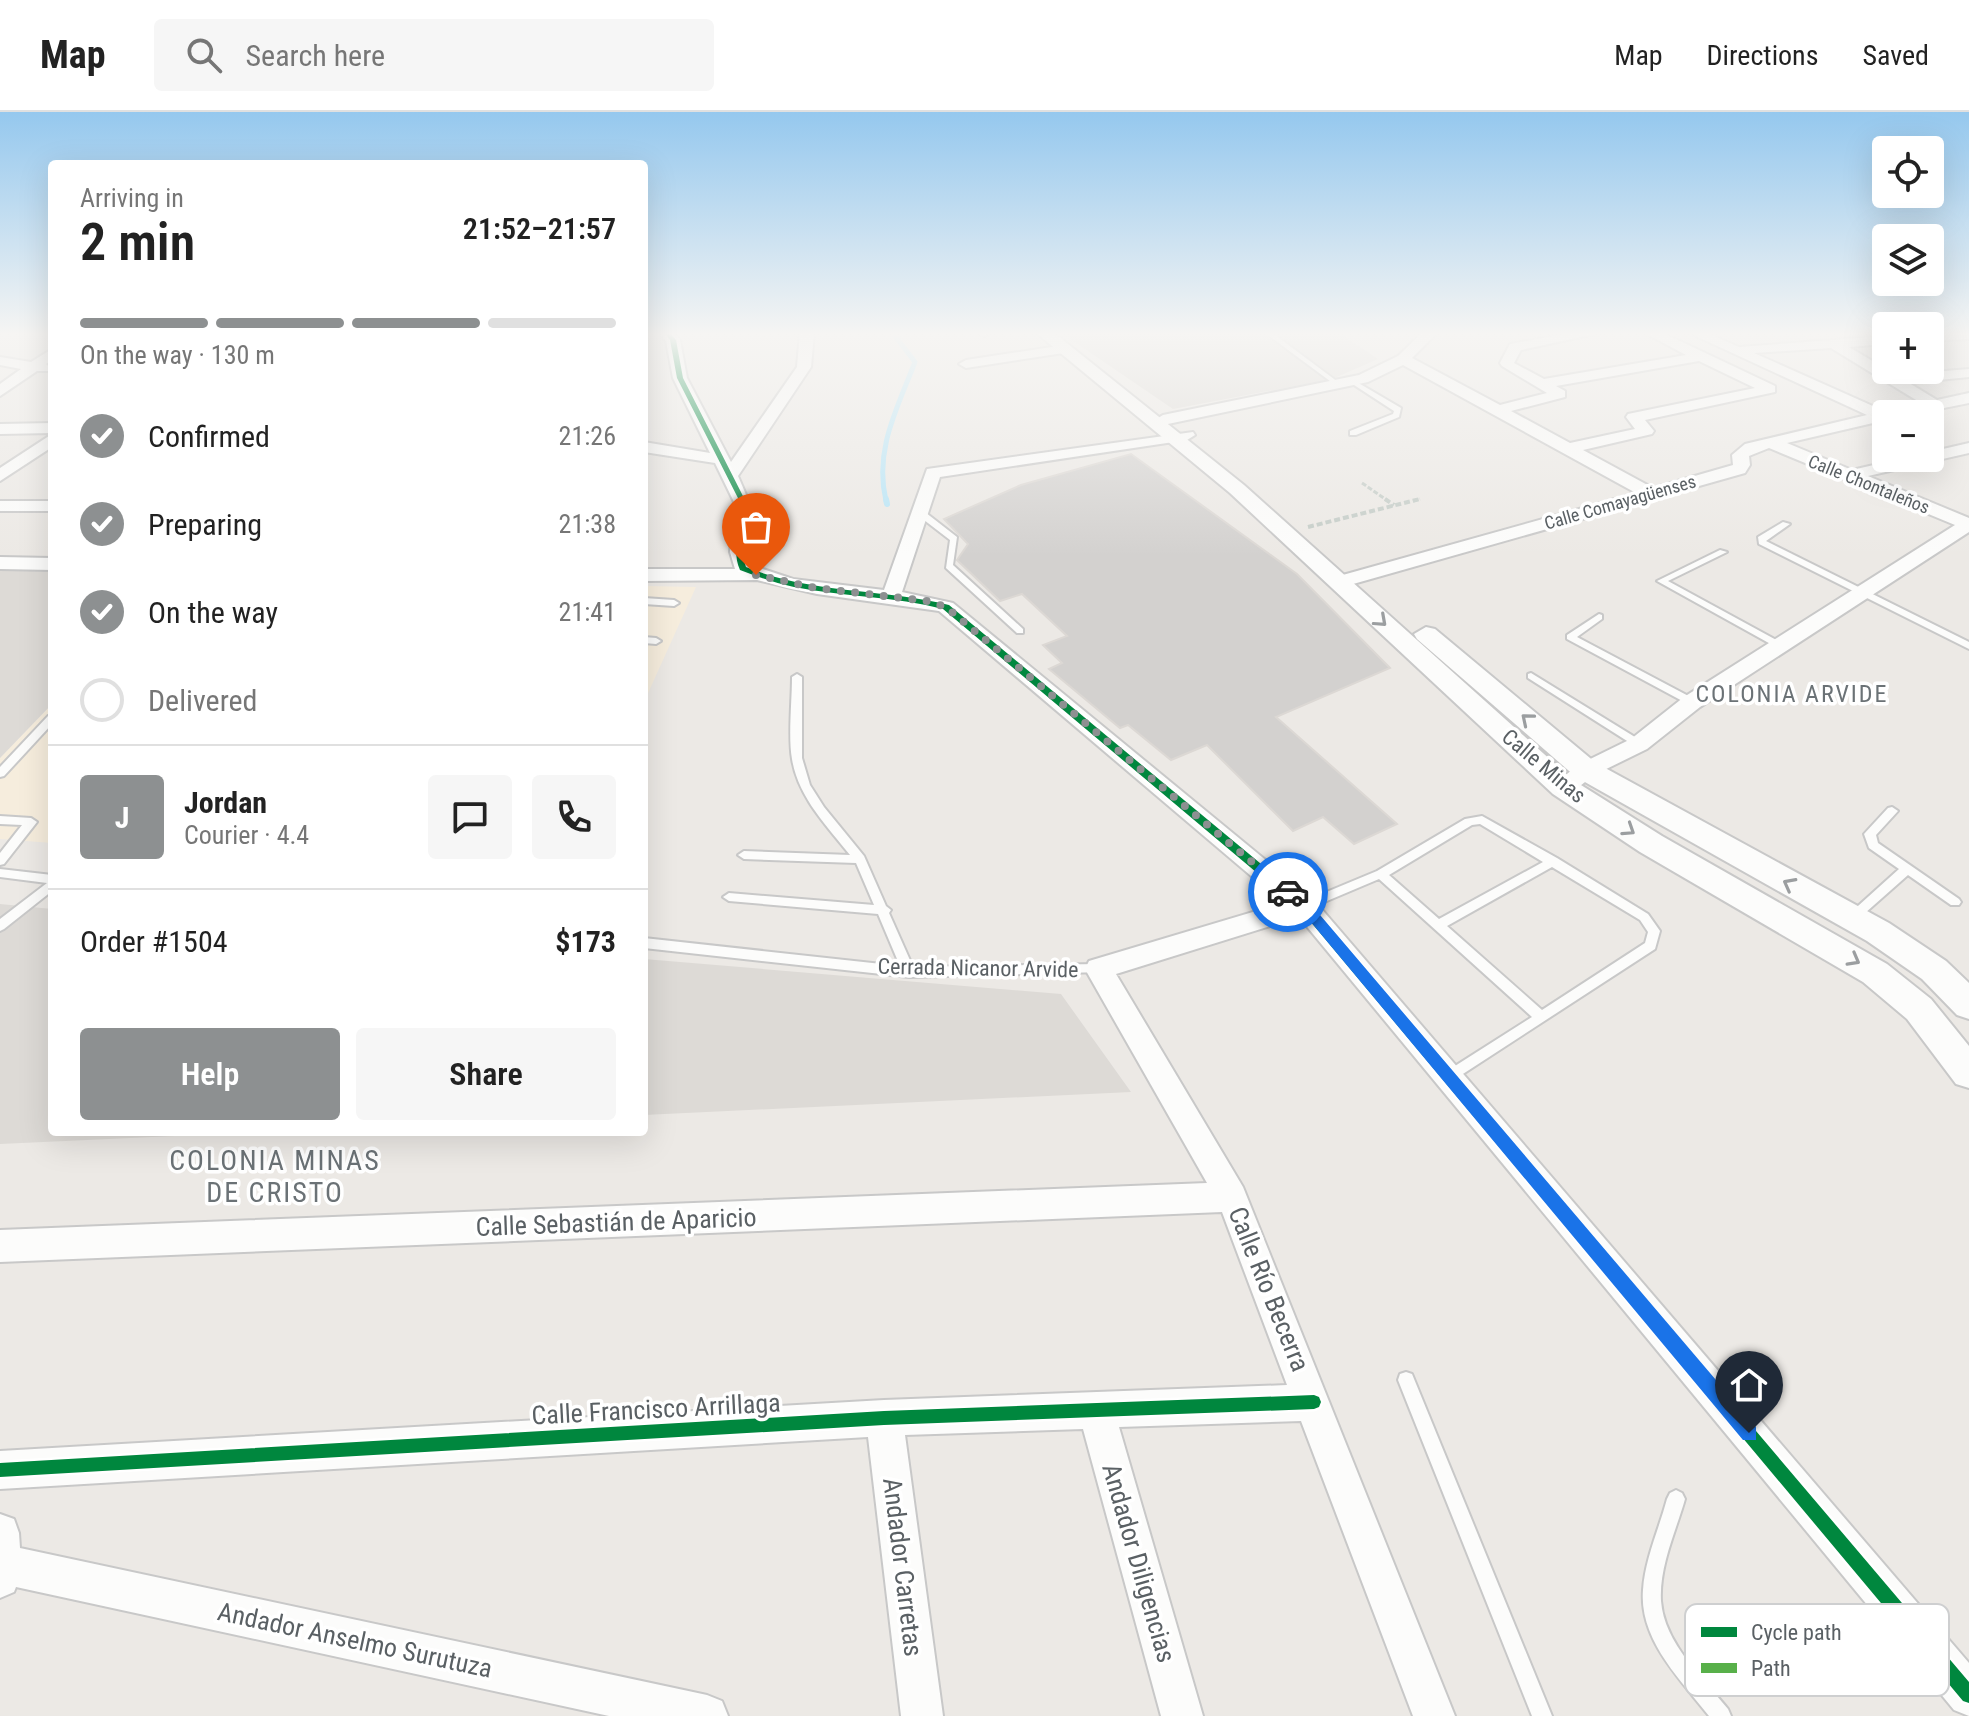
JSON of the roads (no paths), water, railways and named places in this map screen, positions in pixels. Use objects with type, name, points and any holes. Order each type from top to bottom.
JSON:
[{"type":"street","points":[[694,407],[746,512],[738,560],[743,568],[756,575]]},
{"type":"street","points":[[730,475],[777,407]]},
{"type":"street","name":"Calle Minas","points":[[1144,407],[1349,579],[1651,844],[1875,973],[1919,1009],[1969,1073]]},
{"type":"street","points":[[891,597],[929,478],[940,470],[1168,426],[1250,407]]},
{"type":"street","points":[[1493,407],[1650,493]]},
{"type":"street","points":[[1499,410],[1512,407]]},
{"type":"street","points":[[1569,448],[1646,431],[1634,417],[1684,407]]},
{"type":"street","name":"Calle Comayagüenses","points":[[1349,579],[1739,469],[1743,451],[1872,418]]},
{"type":"street","name":"Calle Minas","points":[[1168,426],[1256,486],[1304,528],[1349,579]]},
{"type":"street","points":[[0,429],[48,428]]},
{"type":"street","points":[[0,476],[48,442]]},
{"type":"street","name":"Calle Chontaleños","points":[[1770,442],[1969,524]]},
{"type":"street","points":[[648,448],[719,459]]},
{"type":"street","points":[[1944,454],[1969,448]]},
{"type":"street","points":[[1848,476],[1872,471]]},
{"type":"street","points":[[0,506],[48,506]]},
{"type":"street","points":[[1575,778],[1639,744],[1692,702],[1969,524]]},
{"type":"street","points":[[0,563],[48,564]]},
{"type":"street","points":[[648,575],[756,575],[816,588],[946,607],[1304,906],[1892,1604]]},
{"type":"street","name":"Calle Minas","points":[[1575,778],[1852,918],[1916,956],[1969,1005]]},
{"type":"street","name":"Cerrada Nicanor Arvide","points":[[1099,969],[1304,906]]},
{"type":"street","points":[[1817,940],[1852,918]]},
{"type":"street","name":"Calle Río Becerra","points":[[1099,969],[1232,1197],[1434,1716]]},
{"type":"street","name":"Calle Sebastián de Aparicio","points":[[0,1246],[1232,1197]]},
{"type":"street","name":"Calle Francisco Arrillaga","points":[[0,1470],[884,1418],[1314,1402]]},
{"type":"street","name":"Andador Diligencias","points":[[1096,1411],[1182,1716]]},
{"type":"street","name":"Andador Carretas","points":[[884,1418],[922,1716]]},
{"type":"street","name":"Andador Anselmo Surutuza","points":[[1,1558],[707,1716]]},
{"type":"street","points":[[1949,1671],[1969,1695]]},
{"type":"lane","points":[[1353,433],[1396,415],[1398,410],[1392,407]]},
{"type":"lane","points":[[918,511],[954,539],[949,566],[1020,631]]},
{"type":"lane","points":[[1786,524],[1761,539],[1762,542],[1969,646]]},
{"type":"lane","points":[[1723,552],[1661,581],[1779,645]]},
{"type":"lane","points":[[648,601],[674,603]]},
{"type":"lane","points":[[1599,617],[1570,637],[1692,702]]},
{"type":"lane","points":[[648,640],[656,641]]},
{"type":"lane","points":[[1531,676],[1639,744]]},
{"type":"lane","points":[[797,677],[797,758],[805,785],[820,810],[860,859],[885,910],[909,972]]},
{"type":"lane","points":[[0,773],[48,722]]},
{"type":"lane","points":[[1892,811],[1870,834],[1869,839],[1906,870],[1955,902]]},
{"type":"lane","points":[[0,820],[31,822],[0,861]]},
{"type":"lane","points":[[1304,906],[1381,874],[1469,822],[1482,820],[1644,917],[1654,931],[1651,946],[1449,1077]]},
{"type":"lane","points":[[744,855],[860,859]]},
{"type":"lane","points":[[1438,925],[1553,861]]},
{"type":"lane","points":[[1852,918],[1906,870]]},
{"type":"lane","points":[[0,873],[48,879]]},
{"type":"lane","points":[[1381,874],[1541,1017]]},
{"type":"lane","points":[[0,926],[48,888]]},
{"type":"lane","points":[[729,897],[885,910]]},
{"type":"lane","name":"Cerrada Nicanor Arvide","points":[[648,943],[909,972],[1099,969]]},
{"type":"lane","points":[[1406,1380],[1542,1716]]},
{"type":"lane","points":[[1676,1499],[1652,1602],[1659,1627],[1685,1668]]},
{"type":"lane","points":[[1706,1696],[1721,1716]]},
{"type":"waterway","points":[[886,501],[883,482],[885,447],[897,407]]},
{"type":"waterway","points":[[886,499],[887,504]]},
{"type":"district","name":"COLONIA ARVIDE","points":[[1792,694]]},
{"type":"district","name":"COLONIA MINAS DE CRISTO","points":[[275,1176]]}]
